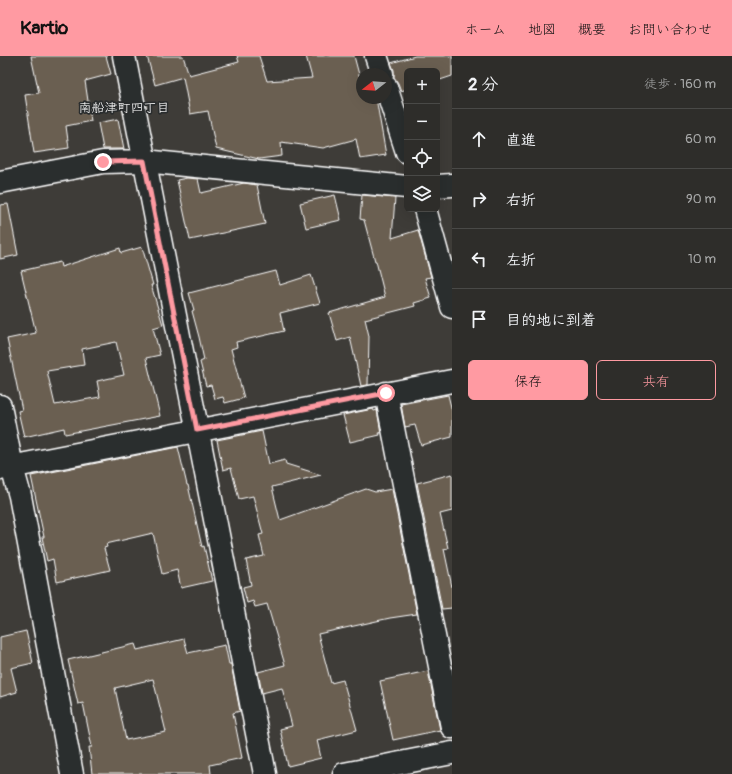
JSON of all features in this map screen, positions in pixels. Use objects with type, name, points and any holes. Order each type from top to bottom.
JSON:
[{"type":"street","points":[[124,56],[265,774]]},
{"type":"street","points":[[376,56],[380,68]]},
{"type":"street","points":[[391,104],[404,143]]},
{"type":"street","points":[[0,182],[103,162],[144,161],[404,187]]},
{"type":"street","points":[[440,186],[452,185]]},
{"type":"street","points":[[425,212],[452,307]]},
{"type":"street","points":[[6,468],[452,381]]},
{"type":"street","points":[[386,393],[452,727]]},
{"type":"street","points":[[0,406],[6,468],[21,503],[72,774]]},
{"type":"street","points":[[344,774],[452,753]]},
{"type":"building","points":[[31,56],[106,56],[111,74],[85,81],[91,121],[66,126],[69,148],[34,153],[25,95],[39,93]]},
{"type":"building","points":[[147,56],[183,56],[189,75],[239,62],[237,56],[259,56],[267,81],[312,78],[306,56],[354,56],[357,68],[356,104],[377,104],[386,155],[360,159],[356,139],[323,148],[281,142],[282,156],[259,159],[216,149],[208,111],[190,114],[183,77],[155,85]]},
{"type":"building","points":[[415,56],[452,56],[452,76],[440,80],[440,68],[404,68],[404,90],[401,91],[394,77],[394,70],[391,63]]},
{"type":"building","points":[[118,119],[124,149],[103,149],[98,123]]},
{"type":"building","points":[[187,178],[198,179],[201,193],[244,183],[257,185],[265,224],[190,240],[177,180]]},
{"type":"building","points":[[335,195],[341,220],[306,228],[300,203]]},
{"type":"building","points":[[362,195],[395,198],[392,238],[418,230],[431,277],[425,278],[431,298],[414,303],[415,306],[365,319],[369,336],[368,385],[361,386],[350,337],[337,341],[329,313],[385,297],[364,220],[360,219]]},
{"type":"building","points":[[8,204],[18,255],[0,259],[0,205]]},
{"type":"building","points":[[142,247],[163,325],[153,328],[160,355],[146,358],[160,416],[65,434],[64,428],[24,437],[18,411],[22,410],[7,339],[36,333],[21,271],[60,262],[61,267],[120,248],[121,253]],"holes":[[[116,342],[124,375],[97,381],[100,397],[55,405],[47,371],[84,365],[82,349]]]},
{"type":"building","points":[[276,271],[280,285],[311,275],[320,303],[280,313],[284,331],[236,342],[237,347],[231,349],[244,398],[225,403],[223,397],[215,399],[211,385],[206,386],[200,362],[204,360],[189,293]]},
{"type":"building","points":[[448,395],[452,411],[452,437],[421,445],[415,425],[405,427],[401,404]]},
{"type":"building","points":[[373,409],[374,411],[377,410],[381,433],[379,433],[380,435],[350,442],[343,415]]},
{"type":"building","points":[[262,431],[269,464],[285,460],[286,464],[321,475],[272,487],[280,520],[366,489],[375,492],[392,489],[417,614],[390,618],[318,634],[331,683],[343,680],[357,730],[317,740],[321,758],[288,766],[280,729],[292,726],[282,688],[262,693],[258,672],[285,665],[267,604],[255,607],[253,601],[247,603],[243,587],[251,585],[246,560],[264,556],[259,535],[263,534],[253,496],[239,499],[231,468],[223,470],[217,440]]},
{"type":"building","points":[[178,447],[202,547],[204,546],[212,581],[181,588],[177,570],[162,574],[153,533],[106,544],[107,547],[104,548],[110,570],[57,582],[53,559],[47,561],[42,537],[44,537],[31,476]]},
{"type":"building","points":[[452,474],[452,511],[440,514],[448,548],[444,549],[452,587],[452,608],[442,609],[417,483]]},
{"type":"building","points":[[26,631],[33,663],[11,668],[17,692],[0,697],[0,637]]},
{"type":"building","points":[[184,639],[188,653],[225,645],[229,664],[231,664],[240,711],[233,713],[242,758],[210,765],[211,774],[92,774],[89,747],[92,747],[83,703],[78,704],[68,660],[135,644],[137,650]],"holes":[[[153,679],[166,732],[126,740],[115,688]]]},
{"type":"building","points":[[428,671],[440,730],[393,740],[380,681]]},
{"type":"district","name":"南船津町四丁目","points":[[124,107]]},
{"type":"route","points":[[103,162],[144,161],[197,430],[386,393]]}]
